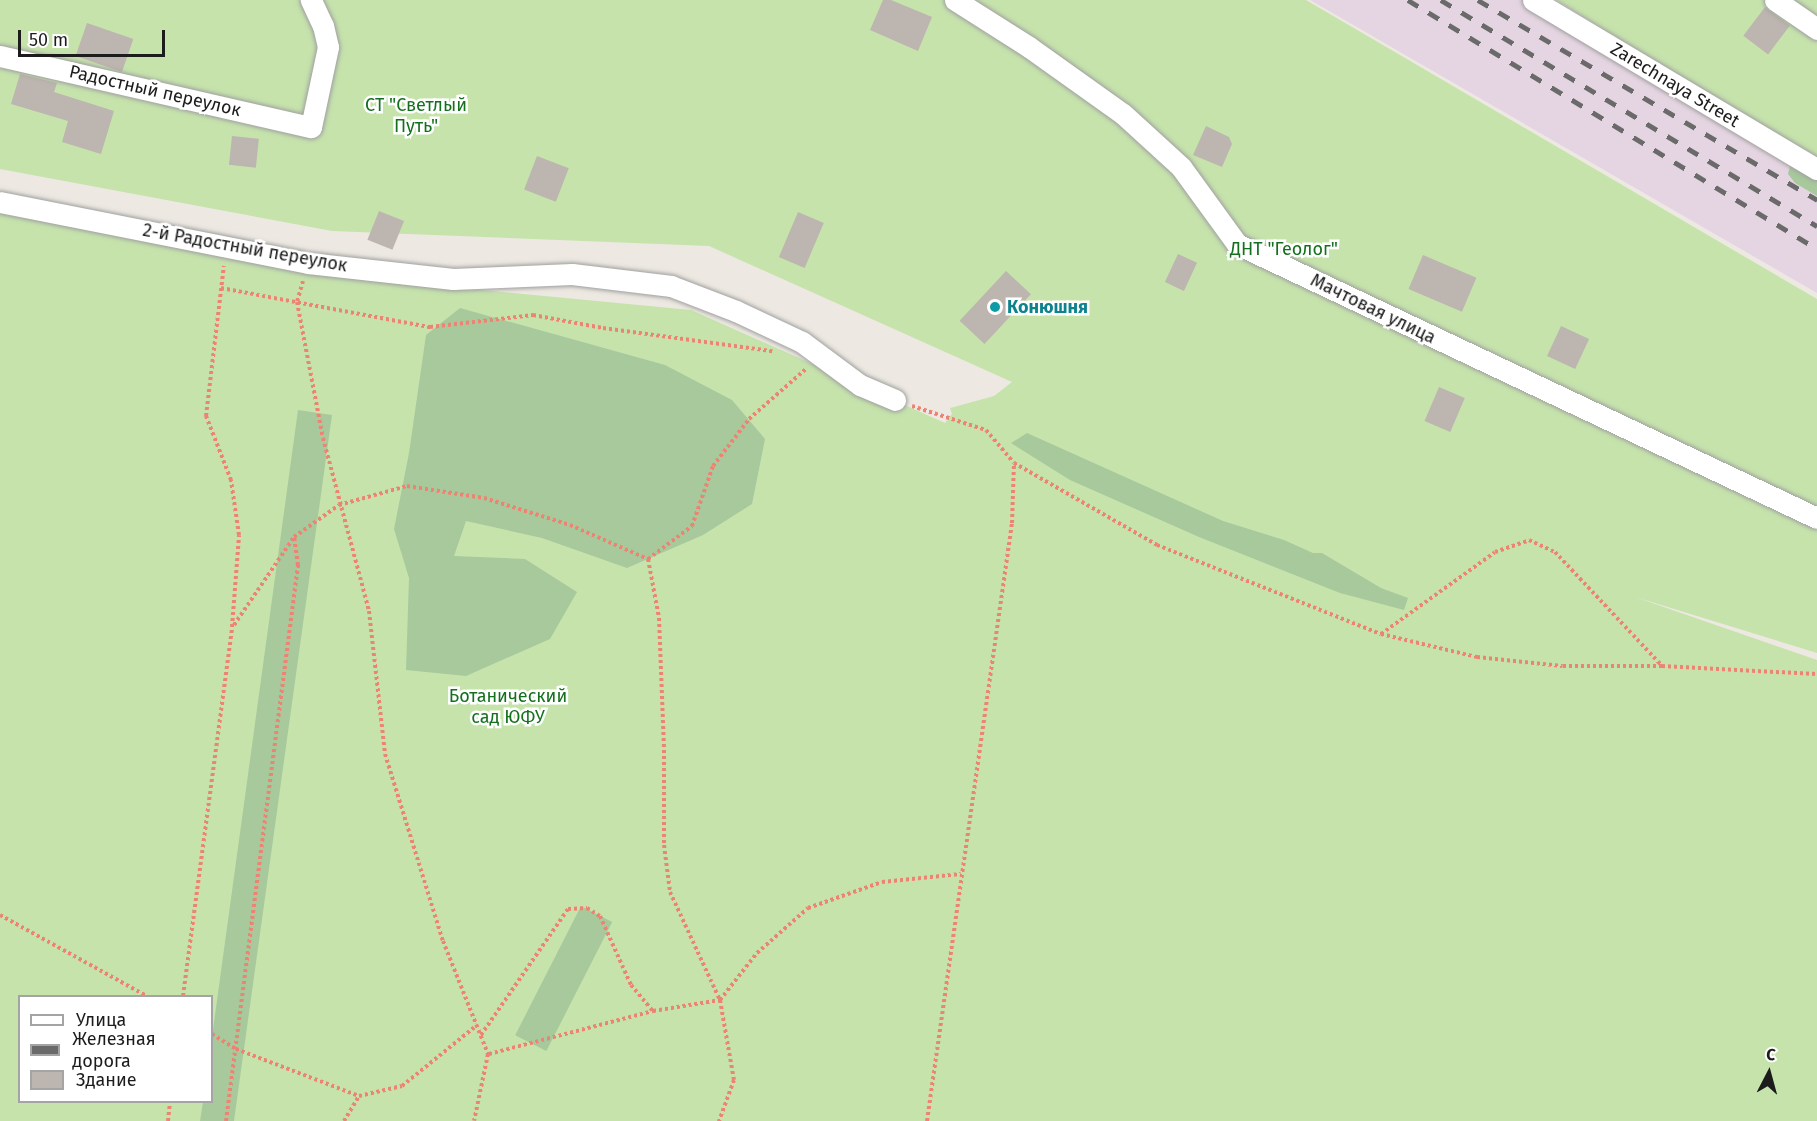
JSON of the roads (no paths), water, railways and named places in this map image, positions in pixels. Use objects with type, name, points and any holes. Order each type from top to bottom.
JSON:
[{"type":"street","name":"Радостный переулок","points":[[0,56],[311,127],[328,47],[323,26],[311,0]]},
{"type":"street","name":"Мачтовая улица","points":[[955,0],[1029,47],[1123,114],[1181,167],[1237,244],[1817,518]]},
{"type":"street","name":"Zarechnaya Street","points":[[1533,0],[1817,169]]},
{"type":"street","points":[[1775,0],[1817,29]]},
{"type":"street","name":"2-й Радостный переулок","points":[[0,202],[308,263],[453,279],[572,274],[671,286],[736,311],[802,342],[860,385],[895,400]]},
{"type":"railway","points":[[1408,0],[1817,249]]},
{"type":"railway","points":[[1441,0],[1817,226]]},
{"type":"railway","points":[[1478,0],[1817,200]]},
{"type":"place","name":"Конюшня","points":[[995,307]]},
{"type":"park label","name":"СТ \"Светлый Путь\"","points":[[416,116]]},
{"type":"park label","name":"ДНТ \"Геолог\"","points":[[1284,249]]},
{"type":"park label","name":"Ботанический сад ЮФУ","points":[[508,707]]}]
